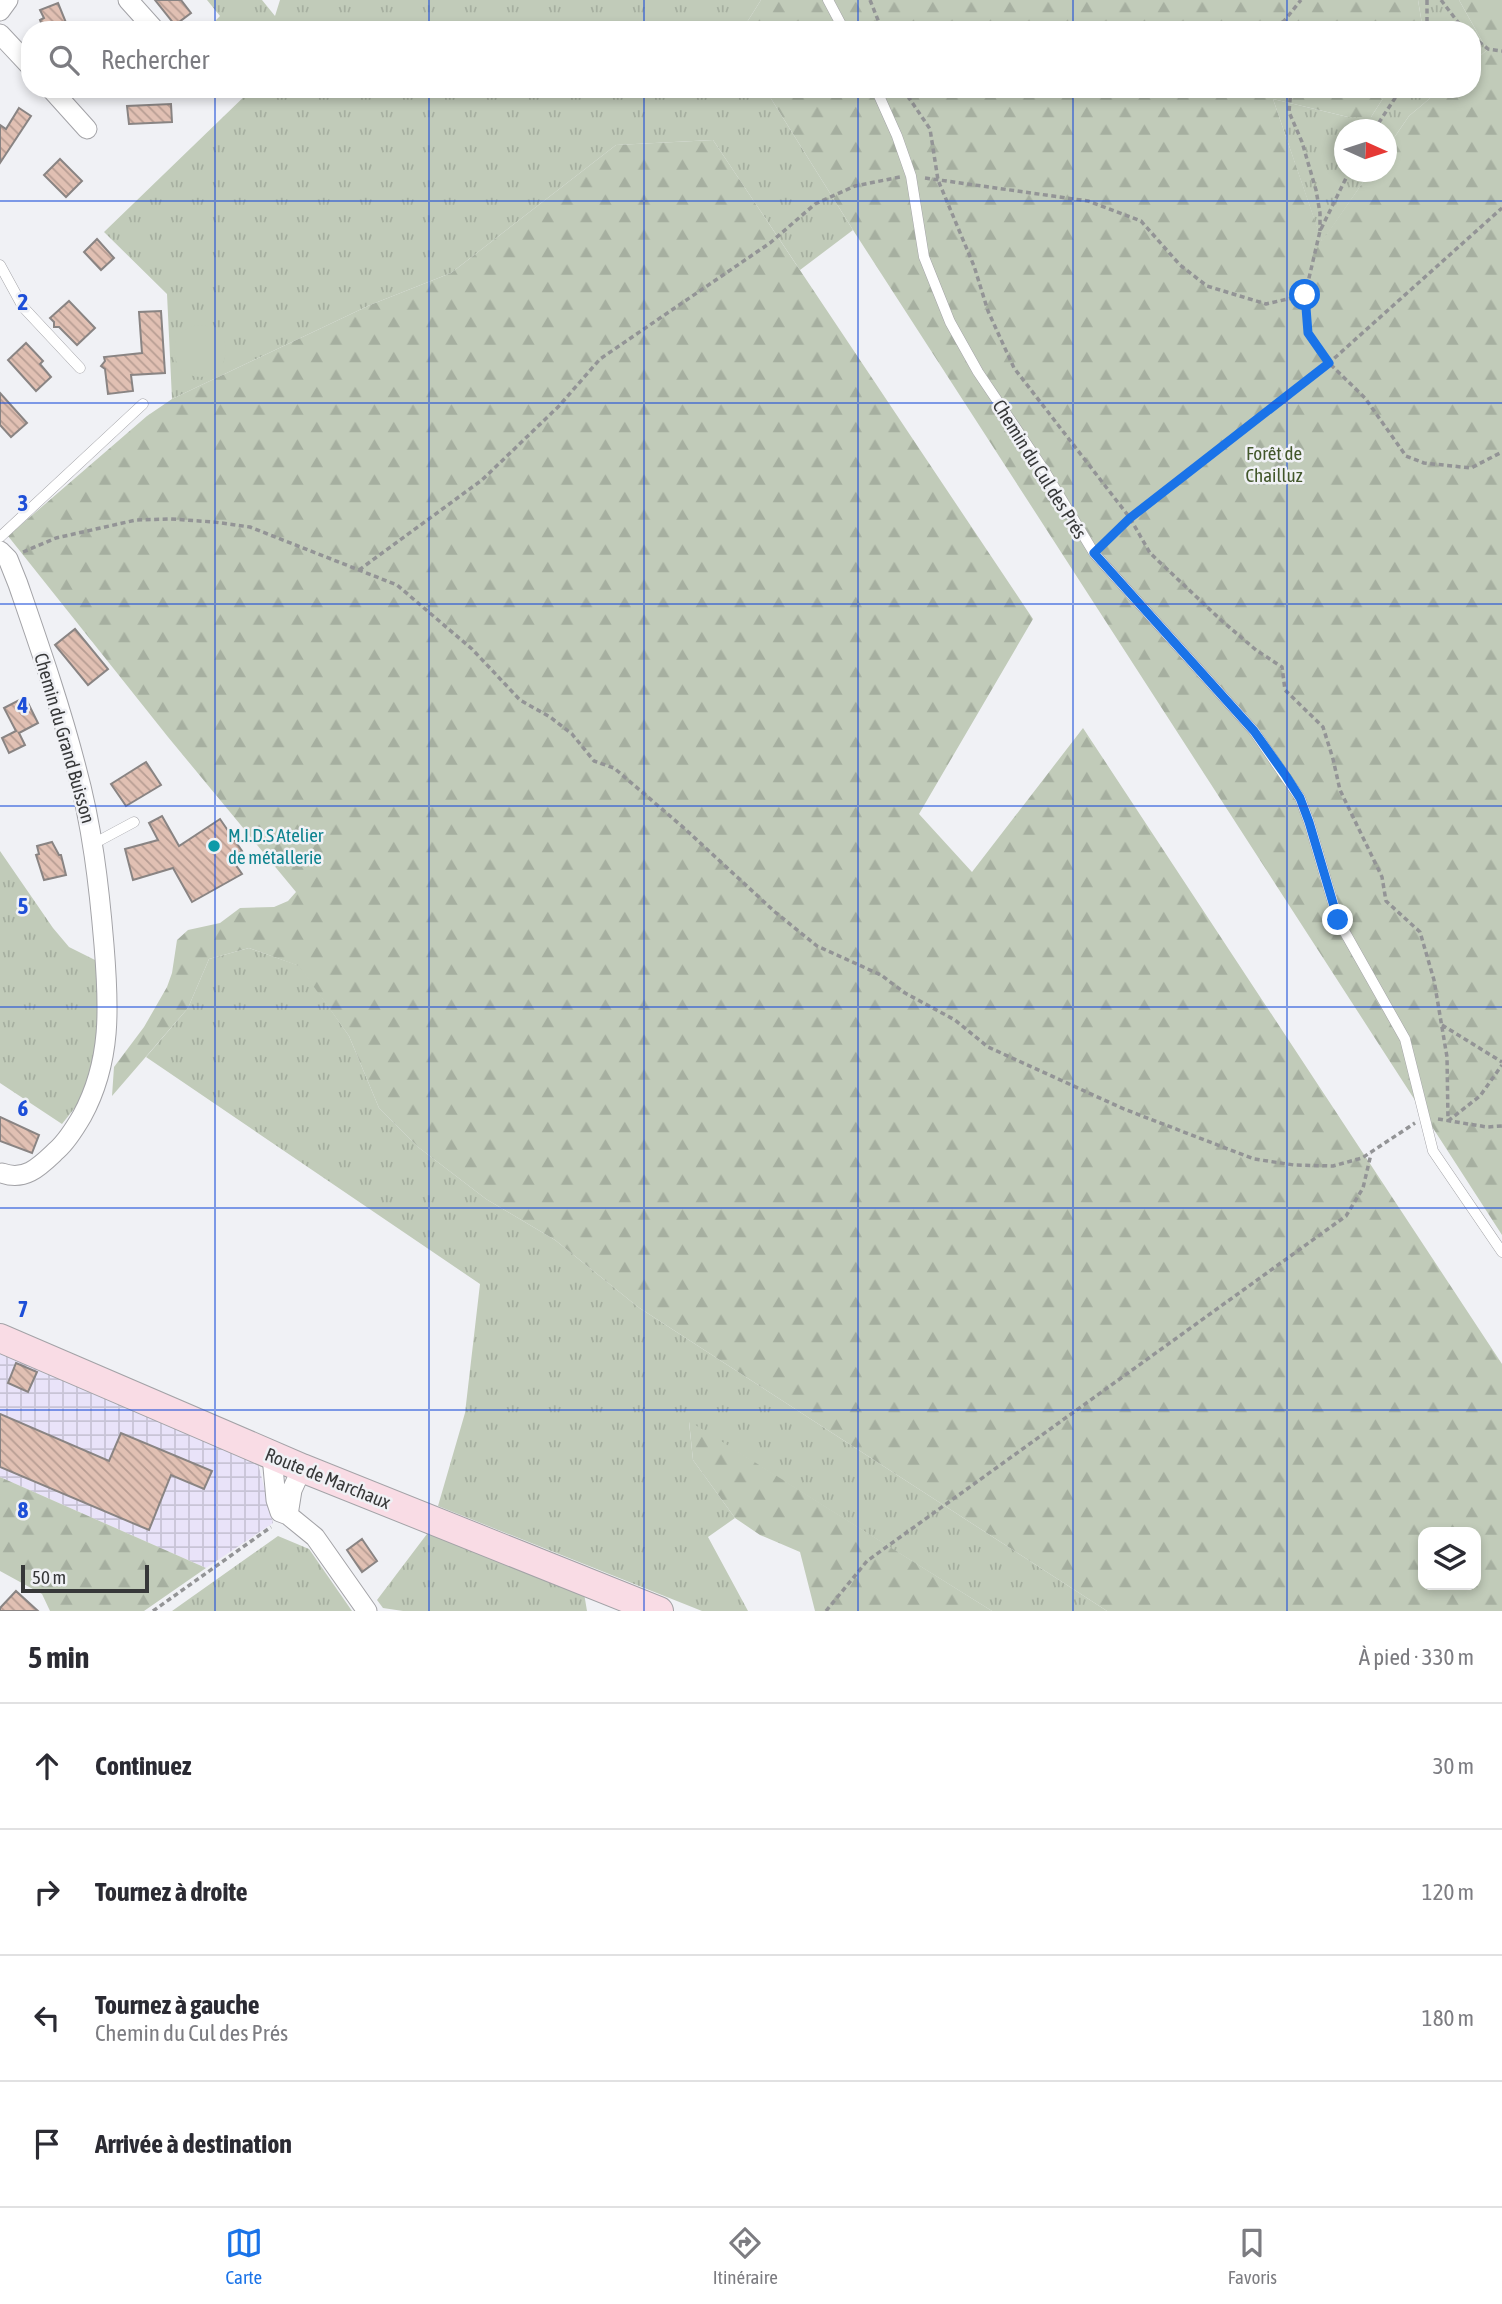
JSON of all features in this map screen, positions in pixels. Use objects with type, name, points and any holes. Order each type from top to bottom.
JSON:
[{"type":"main road","name":"Route de Marchaux","points":[[0,1338],[272,1456],[659,1611]]},
{"type":"street","points":[[0,11],[8,0]]},
{"type":"street","points":[[128,0],[147,21]]},
{"type":"street","points":[[0,34],[21,56]]},
{"type":"street","points":[[59,98],[87,129]]},
{"type":"street","name":"Chemin du Grand Buisson","points":[[1,1179],[33,1171],[60,1147],[92,1097],[106,1049],[106,968],[93,844],[77,768],[62,719],[4,555]]},
{"type":"street","points":[[272,1456],[276,1500],[280,1512],[288,1515],[315,1537],[367,1611]]},
{"type":"street","points":[[288,1515],[292,1490],[302,1468]]},
{"type":"lane","points":[[828,0],[839,21]]},
{"type":"lane","name":"Chemin du Cul des Prés","points":[[880,98],[911,176],[924,257],[950,322],[978,372],[1044,470],[1094,553],[1254,731],[1300,798],[1338,920],[1405,1039],[1433,1151],[1502,1252]]},
{"type":"lane","points":[[0,265],[23,307],[80,368]]},
{"type":"lane","points":[[0,537],[143,404]]},
{"type":"lane","points":[[93,844],[134,822]]},
{"type":"path","points":[[870,0],[878,21]]},
{"type":"path","points":[[1284,21],[1301,0]]},
{"type":"path","points":[[1427,0],[1427,21]]},
{"type":"path","points":[[1441,0],[1457,21]]},
{"type":"path","points":[[1481,43],[1488,49],[1502,51]]},
{"type":"path","points":[[909,98],[930,129],[938,180],[974,266],[988,311],[1014,368],[1130,518],[1150,553],[1256,650],[1282,667],[1285,690],[1323,727],[1339,790],[1382,877],[1386,901],[1420,932],[1434,980],[1447,1057],[1448,1121]]},
{"type":"path","points":[[1290,98],[1289,112],[1302,142],[1316,190],[1320,231]]},
{"type":"path","points":[[1381,119],[1395,98]]},
{"type":"path","points":[[359,570],[482,480],[559,406],[600,359],[770,243],[815,204],[855,186],[911,176]]},
{"type":"path","points":[[938,180],[1088,201],[1141,221],[1180,265],[1206,286],[1266,304],[1305,295]]},
{"type":"path","points":[[1344,182],[1320,231],[1305,295],[1308,333],[1329,363],[1365,398],[1406,456],[1424,463],[1471,468],[1502,452]]},
{"type":"path","points":[[1094,553],[1130,518],[1329,363],[1502,208]]},
{"type":"path","points":[[4,555],[56,538],[136,520],[171,519],[250,527],[397,585],[472,649],[520,699],[572,734],[594,761],[614,768],[775,912],[817,946],[881,975],[905,993],[955,1020],[988,1047],[1124,1109],[1254,1159],[1294,1165],[1333,1166],[1362,1158],[1423,1117],[1487,1127],[1502,1126]]},
{"type":"path","points":[[1442,1025],[1502,1063],[1479,1096],[1448,1121]]},
{"type":"path","points":[[826,1611],[867,1561],[1346,1216],[1363,1188],[1371,1152]]},
{"type":"path","points":[[153,1611],[288,1515]]},
{"type":"shaded area","points":[[0,1353],[258,1463],[273,1523],[206,1568],[0,1477]]},
{"type":"green space","points":[[207,0],[262,0],[275,16],[280,0],[761,0],[748,21],[215,21],[220,16]]},
{"type":"green space","points":[[761,0],[1418,0],[1422,21],[748,21]]},
{"type":"green space","points":[[1418,0],[1459,0],[1471,21],[1422,21]]},
{"type":"green space","name":"Forêt de Chailluz","points":[[1459,0],[1502,0],[1502,1235],[853,230],[771,98],[1383,98],[1371,117],[1348,117],[1273,99],[1322,241],[1363,182],[1397,182],[1397,133],[1409,116],[1430,98],[1481,98],[1481,55],[1487,50],[1481,39],[1481,21],[1471,21]]},
{"type":"green space","points":[[1481,39],[1487,50],[1481,55]]},
{"type":"green space","points":[[243,98],[771,98],[853,230],[800,270],[713,140],[616,145],[451,273],[370,305],[172,399],[167,294],[104,232]]},
{"type":"green space","points":[[1383,98],[1430,98],[1409,116],[1397,133],[1397,119],[1334,119],[1334,182],[1363,182],[1322,242],[1273,99],[1348,117],[1371,117]]},
{"type":"green space","points":[[713,140],[1033,619],[919,814],[972,872],[1083,728],[1502,1364],[1502,1611],[1107,1611],[638,1307],[555,1240],[486,1199],[418,1147],[379,1108],[349,1036],[299,966],[249,948],[209,959],[188,1008],[112,1096],[114,1067],[144,1027],[167,987],[177,940],[188,930],[220,923],[240,908],[274,907],[288,901],[296,892],[8,536],[147,416],[172,399],[370,305],[451,273],[616,145]]},
{"type":"green space","points":[[200,325],[210,327],[218,333],[224,341],[224,361],[218,369],[210,375],[200,377],[190,375],[182,369],[176,361],[174,351],[176,341],[182,333],[190,327]]},
{"type":"green space","points":[[0,851],[69,947],[97,961],[101,1006],[97,1046],[81,1100],[62,1124],[0,1083]]},
{"type":"green space","points":[[249,948],[300,966],[349,1036],[379,1108],[418,1147],[486,1199],[555,1240],[638,1307],[1107,1611],[992,1611],[689,1422],[693,1460],[735,1518],[708,1537],[748,1611],[702,1611],[438,1506],[465,1413],[480,1284],[146,1057],[188,1008],[209,959]]},
{"type":"green space","points":[[689,1421],[992,1611],[815,1611],[800,1552],[760,1535],[735,1518],[693,1460]]},
{"type":"green space","points":[[0,1477],[206,1568],[144,1611],[50,1611],[42,1594],[0,1571]]},
{"type":"green space","points":[[430,1530],[584,1593],[587,1611],[403,1611],[383,1608],[377,1600]]},
{"type":"green space","points":[[278,1536],[309,1549],[352,1611],[172,1611]]},
{"type":"building","points":[[155,0],[181,0],[191,13],[180,21],[172,21]]},
{"type":"building","points":[[58,3],[65,21],[40,21],[44,18],[40,10]]},
{"type":"building","points":[[171,104],[172,122],[129,124],[127,106]]},
{"type":"building","points":[[19,108],[31,116],[0,163],[0,125],[6,129]]},
{"type":"building","points":[[60,159],[82,181],[66,197],[44,175]]},
{"type":"building","points":[[97,239],[114,258],[101,270],[84,252]]},
{"type":"building","points":[[69,301],[95,328],[77,345],[59,327],[54,327],[50,318]]},
{"type":"building","points":[[161,311],[165,373],[131,375],[133,391],[108,394],[105,369],[101,366],[105,361],[104,357],[142,353],[139,312]]},
{"type":"building","points":[[26,343],[43,361],[40,364],[51,377],[36,391],[8,360]]},
{"type":"building","points":[[0,393],[27,423],[11,437],[0,425]]},
{"type":"building","points":[[75,629],[108,669],[88,685],[55,645]]},
{"type":"building","points":[[25,697],[38,723],[19,733],[25,745],[9,753],[2,738],[16,731],[4,708]]},
{"type":"building","points":[[146,762],[161,785],[126,806],[111,784]]},
{"type":"building","points":[[162,816],[179,846],[220,819],[242,851],[231,858],[242,874],[192,902],[173,868],[133,880],[125,849],[158,840],[149,823]]},
{"type":"building","points":[[52,842],[61,855],[66,875],[44,880],[36,855],[39,854],[37,846]]},
{"type":"building","points":[[0,1117],[39,1135],[32,1153],[0,1141]]},
{"type":"building","points":[[16,1363],[37,1372],[28,1392],[8,1383]]},
{"type":"building","points":[[0,1414],[109,1461],[121,1433],[212,1471],[204,1489],[171,1475],[149,1530],[0,1467]]},
{"type":"building","points":[[362,1539],[377,1561],[362,1572],[347,1550]]},
{"type":"building","points":[[16,1591],[38,1611],[0,1611]]},
{"type":"place","name":"M.I.D.S Atelier de métallerie","points":[[214,846]]},
{"type":"route","points":[[1305,295],[1308,333],[1329,363],[1130,518],[1094,553],[1254,731],[1286,776],[1300,798],[1309,822],[1338,920]]}]
